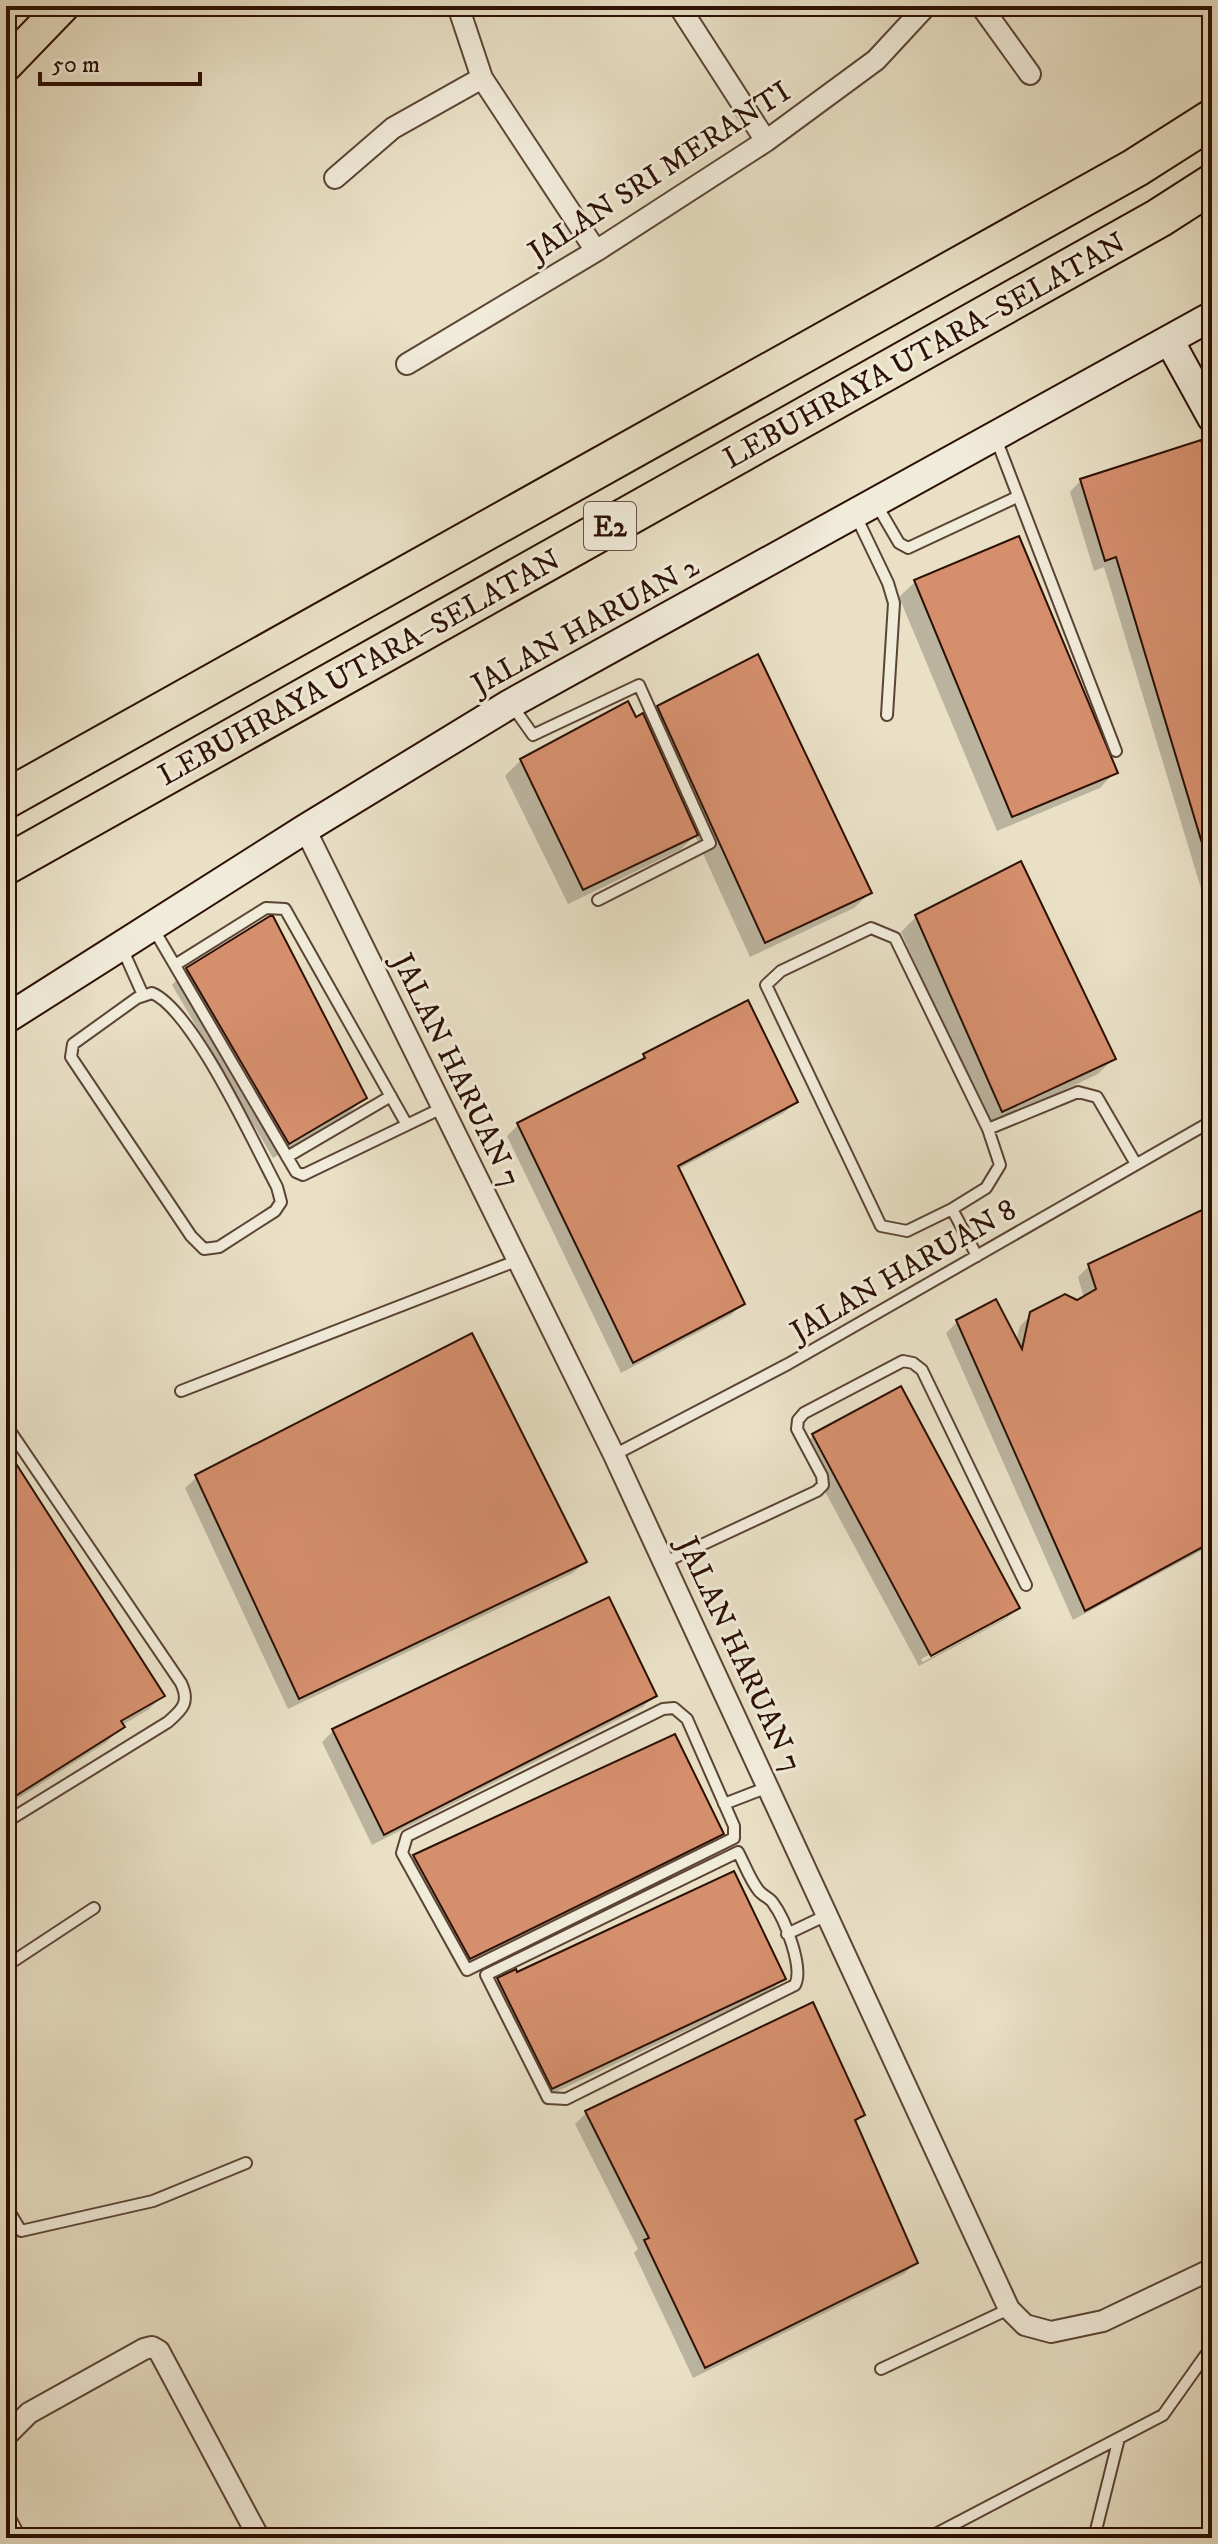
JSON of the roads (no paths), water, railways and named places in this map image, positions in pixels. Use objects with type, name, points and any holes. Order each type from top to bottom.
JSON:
[{"type":"highway","name":"LEBUHRAYA UTARA–SELATAN","points":[[6,799],[1121,176],[1212,119]]},
{"type":"highway","name":"LEBUHRAYA UTARA–SELATAN","points":[[6,865],[1131,234],[1212,184]]},
{"type":"main road","points":[[6,54],[38,6]]},
{"type":"main road","points":[[6,65],[63,6]]},
{"type":"main road","name":"JALAN HARUAN 2","points":[[6,1019],[305,829],[510,704],[1212,316]]},
{"type":"main road","points":[[1169,340],[1212,418]]},
{"type":"street","points":[[458,6],[482,78],[596,251]]},
{"type":"street","points":[[679,6],[766,141]]},
{"type":"street","name":"JALAN SRI MERANTI","points":[[407,364],[596,251],[766,141],[876,60],[926,6]]},
{"type":"street","points":[[981,6],[1030,74]]},
{"type":"street","points":[[335,178],[393,128],[482,78]]},
{"type":"street","name":"JALAN HARUAN 7","points":[[305,829],[665,1562],[1009,2309]]},
{"type":"street","points":[[1009,2309],[1025,2325],[1051,2332],[1103,2321],[1212,2269]]},
{"type":"street","points":[[6,2436],[29,2413],[152,2347],[159,2351],[259,2538]]},
{"type":"street","points":[[6,2521],[15,2538]]},
{"type":"lane","points":[[994,434],[1116,751]]},
{"type":"lane","points":[[865,507],[899,543],[908,548],[1017,497]]},
{"type":"lane","points":[[865,507],[894,603],[887,715]]},
{"type":"lane","points":[[510,704],[533,735],[639,685],[710,843],[598,900]]},
{"type":"lane","points":[[175,965],[266,908],[285,909],[407,1125]]},
{"type":"lane","points":[[152,926],[296,1172],[303,1175],[442,1108]]},
{"type":"lane","points":[[871,928],[895,938],[988,1129],[1000,1165],[986,1188],[952,1209],[907,1231],[881,1226],[766,985],[781,971],[871,928]]},
{"type":"lane","points":[[121,946],[143,995]]},
{"type":"lane","points":[[152,993],[160,997],[194,1035],[277,1187],[281,1202],[275,1211],[219,1247],[204,1249],[191,1236],[71,1057],[73,1044],[143,995],[152,993]]},
{"type":"lane","points":[[988,1129],[1078,1092],[1097,1097],[1136,1164]]},
{"type":"lane","points":[[287,1157],[391,1096]]},
{"type":"lane","name":"JALAN HARUAN 8","points":[[614,1455],[788,1364],[1212,1121]]},
{"type":"lane","points":[[952,1209],[977,1256]]},
{"type":"lane","points":[[181,1391],[516,1261]]},
{"type":"lane","points":[[665,1562],[817,1491],[823,1485],[822,1476],[797,1429],[798,1420],[804,1413],[903,1361],[913,1363],[922,1370],[1026,1585]]},
{"type":"lane","points":[[6,1425],[181,1683],[186,1700],[183,1709],[168,1722],[6,1822]]},
{"type":"lane","points":[[674,1708],[687,1719],[724,1804],[734,1826],[734,1838],[467,1970],[402,1853],[407,1836],[415,1831],[663,1709],[674,1708]]},
{"type":"lane","points":[[724,1804],[768,1787]]},
{"type":"lane","points":[[738,1852],[760,1894],[773,1901],[787,1934],[799,1966],[798,1979],[790,1989],[559,2100],[545,2096],[486,1975],[738,1852]]},
{"type":"lane","points":[[6,1966],[94,1908]]},
{"type":"lane","points":[[787,1934],[827,1915]]},
{"type":"lane","points":[[6,2206],[21,2231],[153,2201],[246,2163]]},
{"type":"lane","points":[[881,2369],[1009,2309]]},
{"type":"lane","points":[[930,2537],[1163,2415],[1212,2346]]},
{"type":"lane","points":[[1094,2538],[1119,2438]]}]
